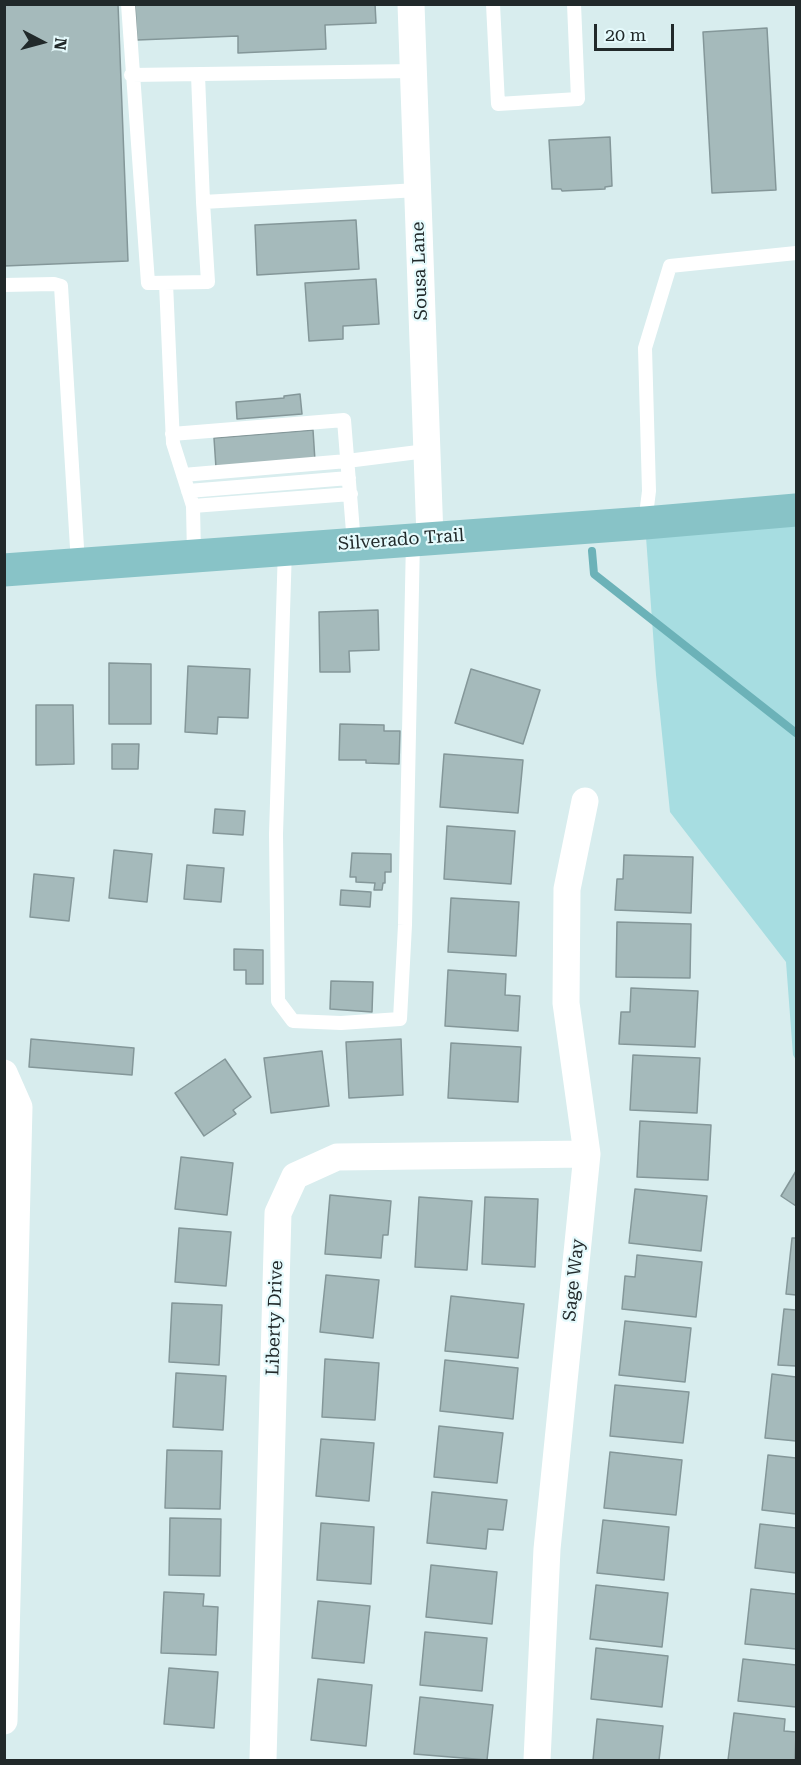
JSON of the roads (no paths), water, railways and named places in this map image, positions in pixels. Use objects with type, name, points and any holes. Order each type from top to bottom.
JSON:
[{"type":"main road","name":"Silverado Trail","points":[[4,570],[796,510]]},
{"type":"street","name":"Sousa Lane","points":[[411,4],[426,451],[422,539]]},
{"type":"street","name":"Sage Way","points":[[537,1761],[547,1549],[587,1154],[566,1003],[567,889],[585,801]]},
{"type":"street","points":[[4,1073],[19,1107],[4,1721]]},
{"type":"street","name":"Liberty Drive","points":[[263,1761],[278,1213],[295,1176],[337,1157],[587,1154]]},
{"type":"lane","points":[[128,4],[131,75],[148,283],[208,282],[198,75]]},
{"type":"lane","points":[[493,4],[498,104],[578,99],[574,4]]},
{"type":"lane","points":[[131,75],[414,71]]},
{"type":"lane","points":[[203,202],[418,189]]},
{"type":"lane","points":[[645,523],[649,491],[645,348],[670,266],[796,253]]},
{"type":"lane","points":[[4,285],[54,284],[61,286],[78,564]]},
{"type":"lane","points":[[166,284],[172,434],[193,506],[194,555]]},
{"type":"lane","points":[[172,434],[344,420],[354,544]]},
{"type":"lane","points":[[183,475],[347,461],[426,451]]},
{"type":"lane","points":[[188,491],[349,478]]},
{"type":"lane","points":[[193,506],[351,494]]},
{"type":"lane","points":[[285,548],[276,834],[278,1000],[293,1021],[341,1023],[400,1019],[422,539]]},
{"type":"waterway","points":[[592,551],[594,574],[796,733]]}]
